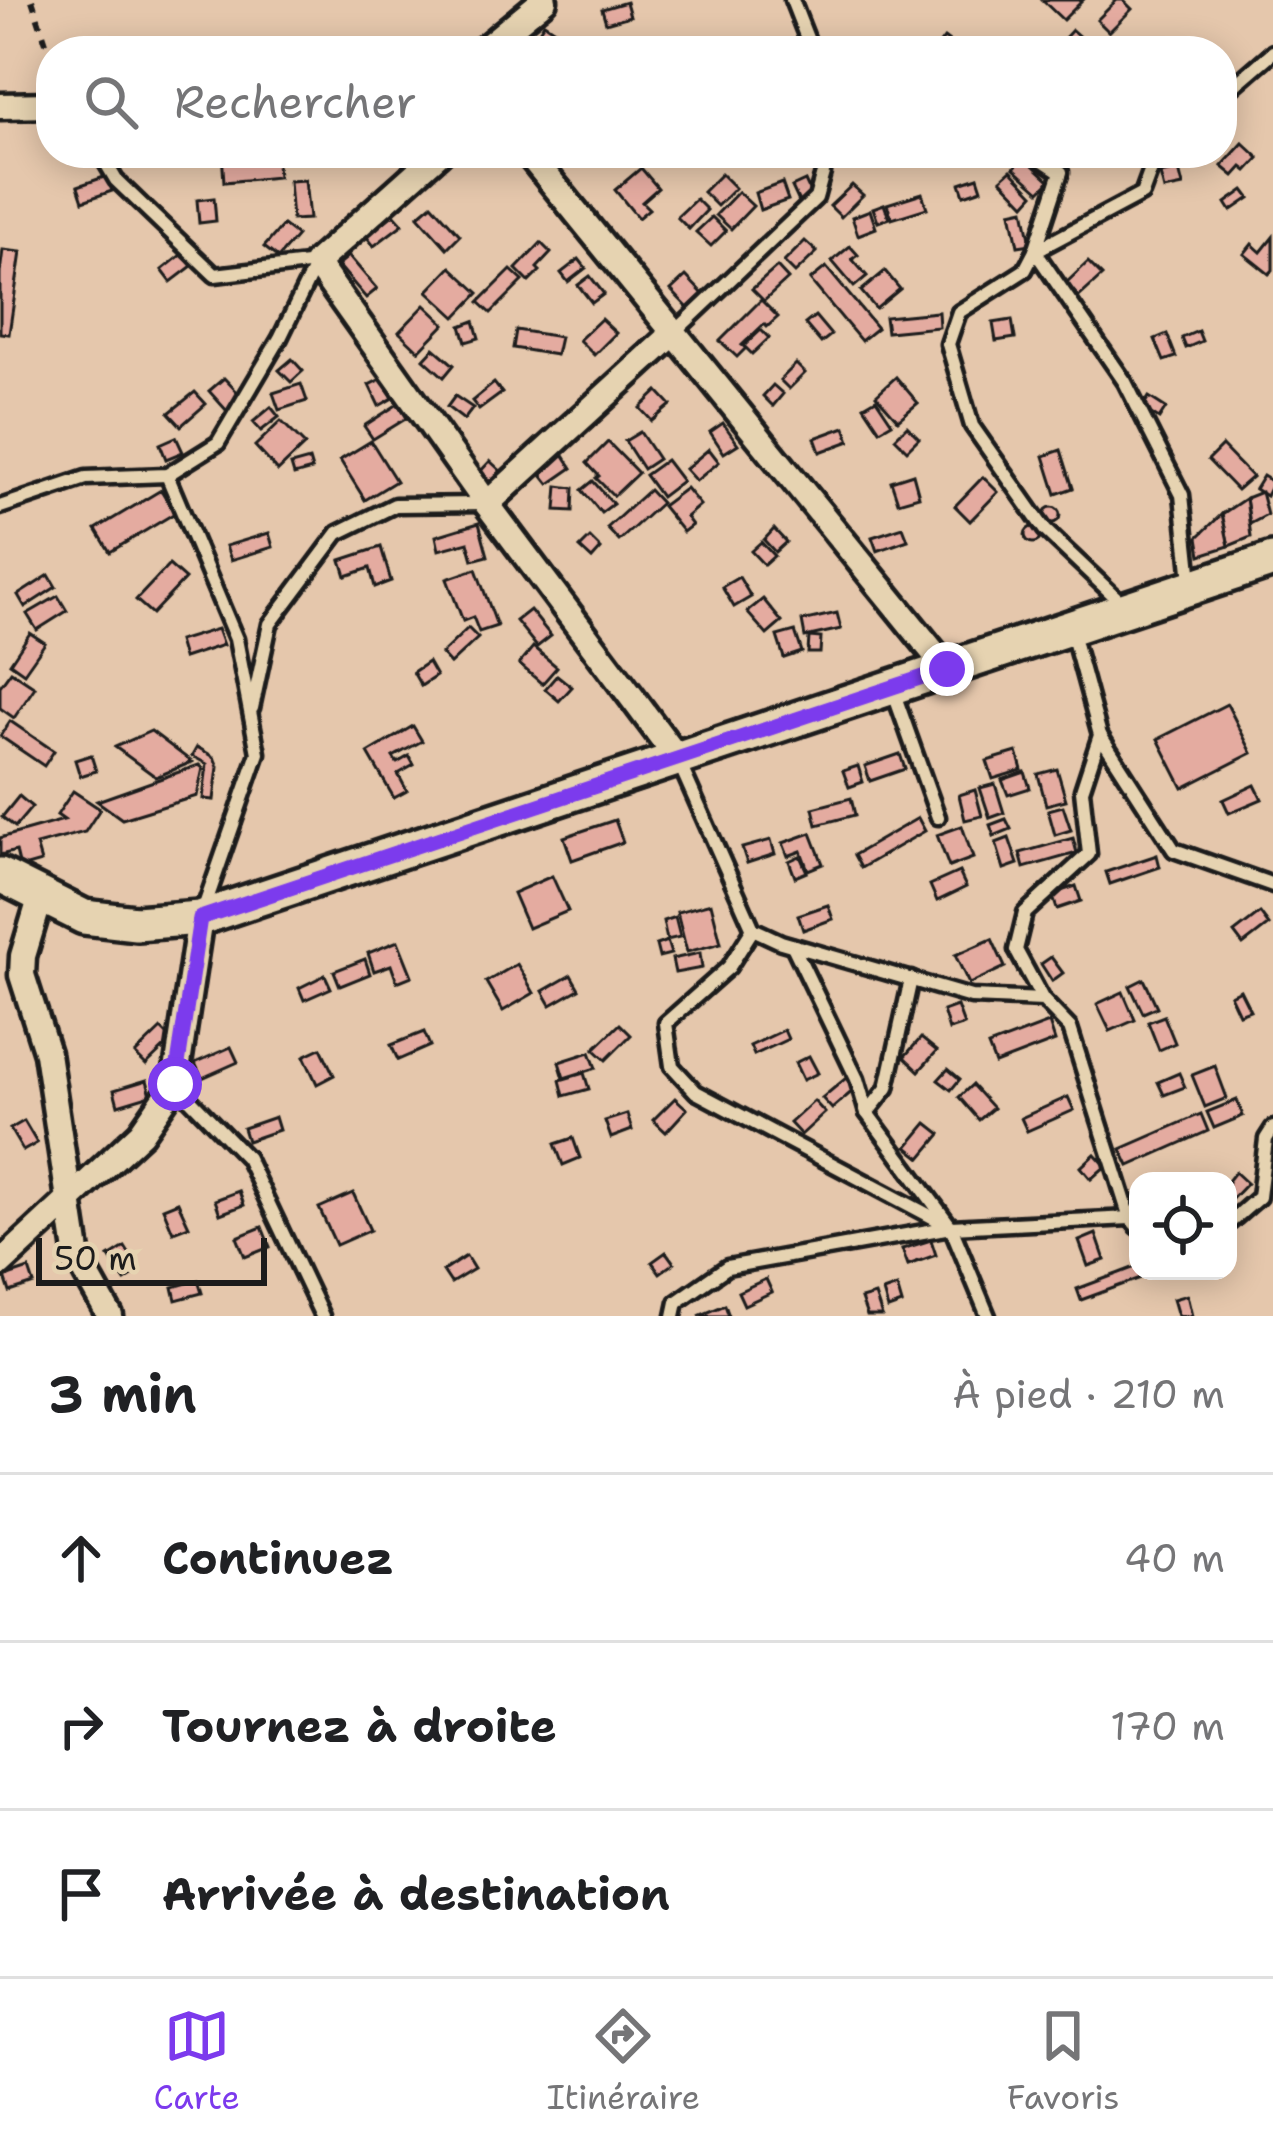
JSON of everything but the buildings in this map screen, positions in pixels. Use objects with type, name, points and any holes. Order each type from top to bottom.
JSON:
[{"type":"main road","points":[[0,875],[84,917],[136,922],[200,918],[1273,560]]},
{"type":"street","points":[[500,36],[544,0]]},
{"type":"street","points":[[0,106],[36,105]]},
{"type":"street","points":[[422,168],[316,263],[488,505],[678,759]]},
{"type":"street","points":[[540,168],[947,669]]},
{"type":"street","points":[[488,505],[674,333]]},
{"type":"street","points":[[41,896],[17,958],[47,1053],[78,1259],[110,1316]]},
{"type":"street","points":[[0,1264],[141,1133],[175,1084],[200,918]]},
{"type":"lane","points":[[792,0],[806,36]]},
{"type":"lane","points":[[1237,83],[1273,52]]},
{"type":"lane","points":[[109,168],[215,275],[316,263]]},
{"type":"lane","points":[[674,333],[816,198],[823,168]]},
{"type":"lane","points":[[1055,168],[1061,172],[1024,270],[959,312],[948,344],[972,426],[1045,530],[1127,609]]},
{"type":"lane","points":[[1035,250],[1142,194],[1152,168]]},
{"type":"lane","points":[[1035,250],[1125,382],[1182,495],[1192,587]]},
{"type":"lane","points":[[0,507],[86,478],[167,475],[218,443],[280,338],[316,263]]},
{"type":"lane","points":[[167,475],[236,639],[258,754],[200,918]]},
{"type":"lane","points":[[251,715],[270,624],[338,533],[395,505],[488,505]]},
{"type":"lane","points":[[1071,628],[1100,735],[1174,850],[1273,885]]},
{"type":"lane","points":[[892,688],[938,817]]},
{"type":"lane","points":[[1100,735],[1082,790],[1089,854],[1025,914],[1016,950],[1043,1000],[1070,1028],[1129,1207]]},
{"type":"lane","points":[[678,759],[753,929],[793,946],[971,997],[1043,1000]]},
{"type":"lane","points":[[753,929],[729,967],[666,1023],[672,1066],[696,1092],[951,1227]]},
{"type":"lane","points":[[793,946],[857,1079],[867,1113],[951,1227],[988,1316]]},
{"type":"lane","points":[[867,1113],[887,1088],[911,980]]},
{"type":"lane","points":[[175,1084],[248,1158],[322,1316]]},
{"type":"lane","points":[[1237,1216],[1259,1197],[1266,1138],[1273,1128]]},
{"type":"lane","points":[[674,1316],[677,1302],[728,1267],[951,1227],[1129,1222]]},
{"type":"path","points":[[32,0],[44,36]]},
{"type":"route","points":[[175,1084],[200,918],[947,669]]}]
